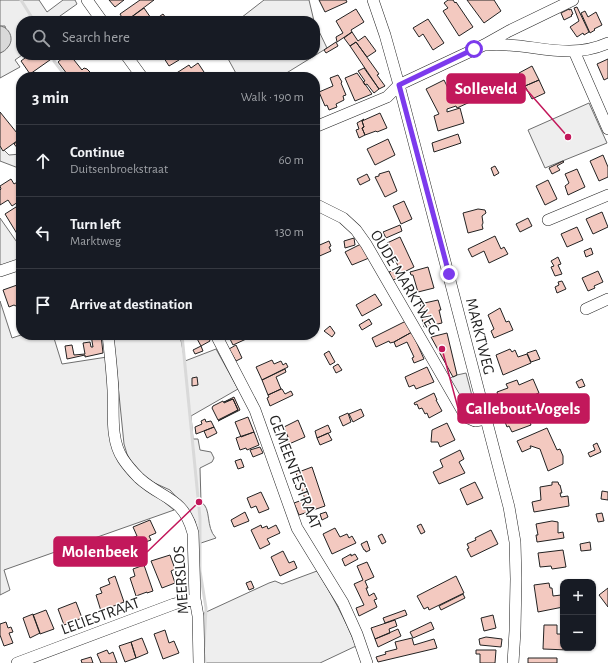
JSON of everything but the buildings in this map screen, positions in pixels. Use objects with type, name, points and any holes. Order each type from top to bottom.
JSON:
[{"type":"street","points":[[87,0],[98,16]]},
{"type":"street","name":"MARKTWEG","points":[[372,0],[399,85],[509,507],[515,542],[516,579],[516,624],[513,663]]},
{"type":"street","points":[[320,125],[387,97],[399,85],[484,45],[509,31],[573,0]]},
{"type":"street","points":[[484,45],[499,44],[555,51],[574,51],[598,48],[608,43]]},
{"type":"street","points":[[574,51],[608,129]]},
{"type":"street","points":[[130,60],[138,72]]},
{"type":"street","points":[[548,220],[608,194]]},
{"type":"street","name":"OUDE MARKTWEG","points":[[320,206],[343,218],[356,230],[366,244],[466,417],[475,421],[486,419]]},
{"type":"street","points":[[0,271],[16,266]]},
{"type":"street","points":[[586,309],[608,299]]},
{"type":"street","name":"MEERSLOS","points":[[108,340],[113,389],[114,428],[118,448],[123,459],[139,478],[174,502],[180,508],[189,521],[193,534],[199,663]]},
{"type":"street","name":"GEMEENTESTRAAT","points":[[219,340],[255,410],[297,528],[343,603],[357,634],[367,663]]},
{"type":"street","name":"LELIESTRAAT","points":[[17,663],[174,604],[195,599]]},
{"type":"shaded area","points":[[0,0],[39,0],[47,12],[63,0],[75,0],[77,4],[60,16],[16,16],[15,60],[20,67],[0,78],[0,53],[9,46],[5,26],[0,26]]},
{"type":"shaded area","points":[[264,0],[309,0],[313,16],[243,16]]},
{"type":"shaded area","points":[[0,26],[8,31],[11,40],[7,48],[0,53]]},
{"type":"shaded area","points":[[320,33],[327,48],[320,52]]},
{"type":"shaded area","points":[[229,60],[308,60],[288,72],[235,72]]},
{"type":"shaded area","points":[[589,103],[607,143],[545,168],[528,130]]},
{"type":"shaded area","points":[[0,146],[9,155],[16,154],[16,167],[0,161]]},
{"type":"shaded area","points":[[0,218],[16,241],[16,261],[0,266]]},
{"type":"shaded area","points":[[0,301],[12,338],[16,337],[16,340],[55,340],[62,364],[107,357],[113,436],[154,494],[174,510],[4,570],[10,590],[0,595]]},
{"type":"shaded area","points":[[114,340],[181,340],[185,361],[216,349],[238,389],[191,416],[193,439],[198,439],[200,450],[211,452],[214,458],[212,462],[200,468],[201,502],[208,513],[211,529],[216,538],[198,544],[195,521],[187,509],[170,490],[150,481],[134,468],[124,444]]},
{"type":"shaded area","points":[[466,373],[477,415],[471,416],[448,379]]},
{"type":"shaded area","points":[[317,571],[338,607],[356,646],[320,663],[204,663],[204,613],[269,583],[275,581],[282,584]]},
{"type":"waterway","points":[[21,0],[31,16]]},
{"type":"waterway","points":[[54,61],[62,72]]},
{"type":"waterway","points":[[182,340],[200,518],[200,571],[206,608],[204,647]]},
{"type":"waterway","points":[[204,655],[205,663]]},
{"type":"place","name":"Solleveld","points":[[568,137]]},
{"type":"place","name":"Callebout-Vogels","points":[[442,349]]},
{"type":"place","name":"Molenbeek","points":[[199,502]]},
{"type":"route","points":[[449,274],[399,85],[474,49]]}]
